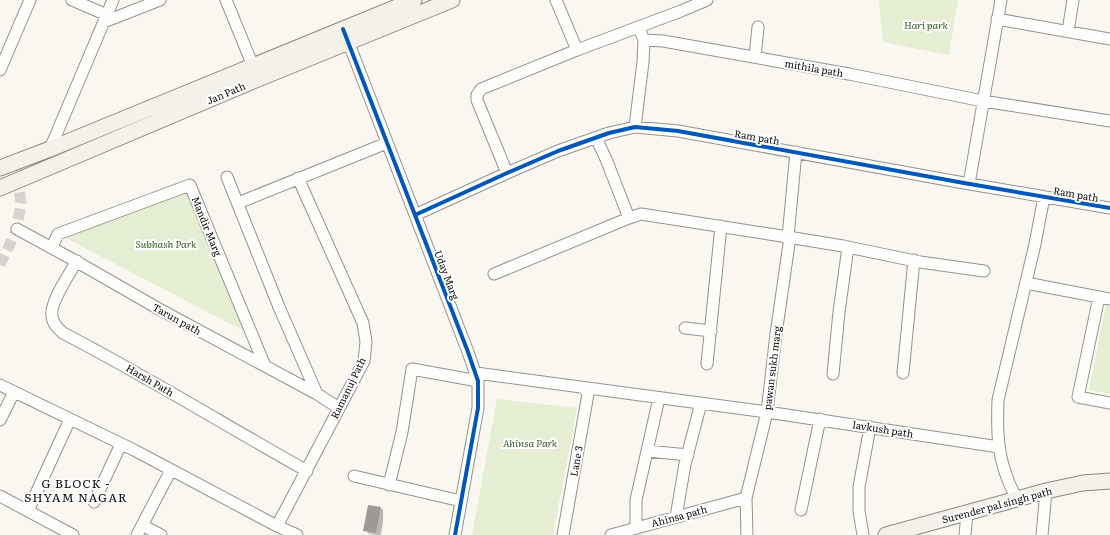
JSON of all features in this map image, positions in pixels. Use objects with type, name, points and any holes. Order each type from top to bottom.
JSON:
[{"type":"street","points":[[0,70],[30,0]]},
{"type":"street","points":[[72,0],[105,18],[160,0]]},
{"type":"street","points":[[50,149],[113,0]]},
{"type":"street","points":[[226,0],[253,66]]},
{"type":"street","name":"Jan Path","points":[[0,188],[346,36],[414,0]]},
{"type":"street","name":"Jan Path","points":[[0,168],[253,66],[452,0]]},
{"type":"street","points":[[556,0],[577,50]]},
{"type":"street","points":[[507,173],[477,100],[477,95],[481,90],[577,50],[707,0]]},
{"type":"street","points":[[969,184],[1001,0]]},
{"type":"street","points":[[1068,32],[1073,0]]},
{"type":"street","points":[[997,20],[1110,39]]},
{"type":"street","points":[[755,57],[758,26]]},
{"type":"street","points":[[635,127],[643,62],[644,40],[638,27]]},
{"type":"street","name":"Uday Marg","points":[[346,36],[477,377],[478,408],[455,535]]},
{"type":"street","name":"mithila path","points":[[644,40],[663,41],[849,74],[983,101],[1110,121]]},
{"type":"street","name":"Ram path","points":[[415,215],[558,151],[609,133],[635,127],[678,130],[969,184],[1110,208]]},
{"type":"street","points":[[596,138],[606,159],[629,218]]},
{"type":"street","points":[[238,203],[387,143]]},
{"type":"street","name":"pawan sukh marg","points":[[747,535],[746,498],[767,412],[789,237],[796,152]]},
{"type":"street","points":[[227,177],[279,307],[317,394]]},
{"type":"street","name":"Ramanuj Path","points":[[282,530],[307,470],[364,361],[366,342],[363,323],[298,178]]},
{"type":"street","name":"Mandir Marg","points":[[52,248],[58,234],[190,185],[265,366]]},
{"type":"street","points":[[1017,499],[1008,480],[999,447],[997,426],[998,400],[1036,244],[1044,196]]},
{"type":"street","points":[[494,274],[642,214],[848,247],[984,272]]},
{"type":"street","points":[[707,364],[721,226]]},
{"type":"street","name":"Tarun path","points":[[17,229],[77,261],[159,309],[317,394],[339,408]]},
{"type":"street","points":[[834,374],[848,247]]},
{"type":"street","points":[[903,373],[914,260]]},
{"type":"street","name":"Harsh Path","points":[[77,261],[54,303],[51,314],[55,326],[63,333],[136,372],[226,425],[307,470]]},
{"type":"street","points":[[1026,283],[1104,298],[1078,397],[1110,403]]},
{"type":"street","points":[[685,328],[710,331]]},
{"type":"street","name":"lavkush path","points":[[390,485],[402,432],[412,369],[584,388],[701,403],[820,419],[999,447]]},
{"type":"street","points":[[0,385],[121,444],[282,530],[297,535]]},
{"type":"street","name":"Lane 3","points":[[563,535],[588,394],[584,388]]},
{"type":"street","points":[[0,420],[14,392]]},
{"type":"street","points":[[636,528],[636,500],[659,398]]},
{"type":"street","points":[[676,517],[688,455],[701,403]]},
{"type":"street","points":[[28,511],[70,419]]},
{"type":"street","points":[[801,510],[820,419]]},
{"type":"street","points":[[863,535],[859,511],[859,487],[870,427]]},
{"type":"street","points":[[94,502],[121,444]]},
{"type":"street","points":[[647,451],[688,455]]},
{"type":"street","points":[[160,535],[139,530],[171,470]]},
{"type":"street","points":[[354,476],[461,501]]},
{"type":"street","name":"Surender pal singh path","points":[[886,535],[1046,491],[1083,483],[1110,481]]},
{"type":"street","points":[[1042,535],[1046,491]]},
{"type":"street","points":[[0,496],[62,532],[73,535]]},
{"type":"street","name":"Ahinsa path","points":[[611,535],[746,498]]},
{"type":"street","points":[[965,535],[967,513]]},
{"type":"green space","name":"Hari park","points":[[879,0],[958,0],[949,55],[883,42]]},
{"type":"green space","name":"Subhash Park","points":[[188,192],[250,332],[242,330],[66,238]]},
{"type":"green space","points":[[1106,305],[1110,306],[1110,394],[1089,390]]},
{"type":"green space","name":"Ahinsa Park","points":[[497,399],[577,408],[553,535],[472,535]]},
{"type":"building","points":[[368,505],[381,507],[376,533],[363,531]]},
{"type":"tunnel","points":[[0,265],[17,229],[21,202],[15,162]]},
{"type":"cycle path","points":[[343,29],[478,381],[478,408],[455,535]]},
{"type":"cycle path","points":[[415,215],[558,151],[609,133],[635,127],[678,131],[1110,208]]},
{"type":"district","name":"G BLOCK - SHYAM NAGAR","points":[[76,491]]}]
